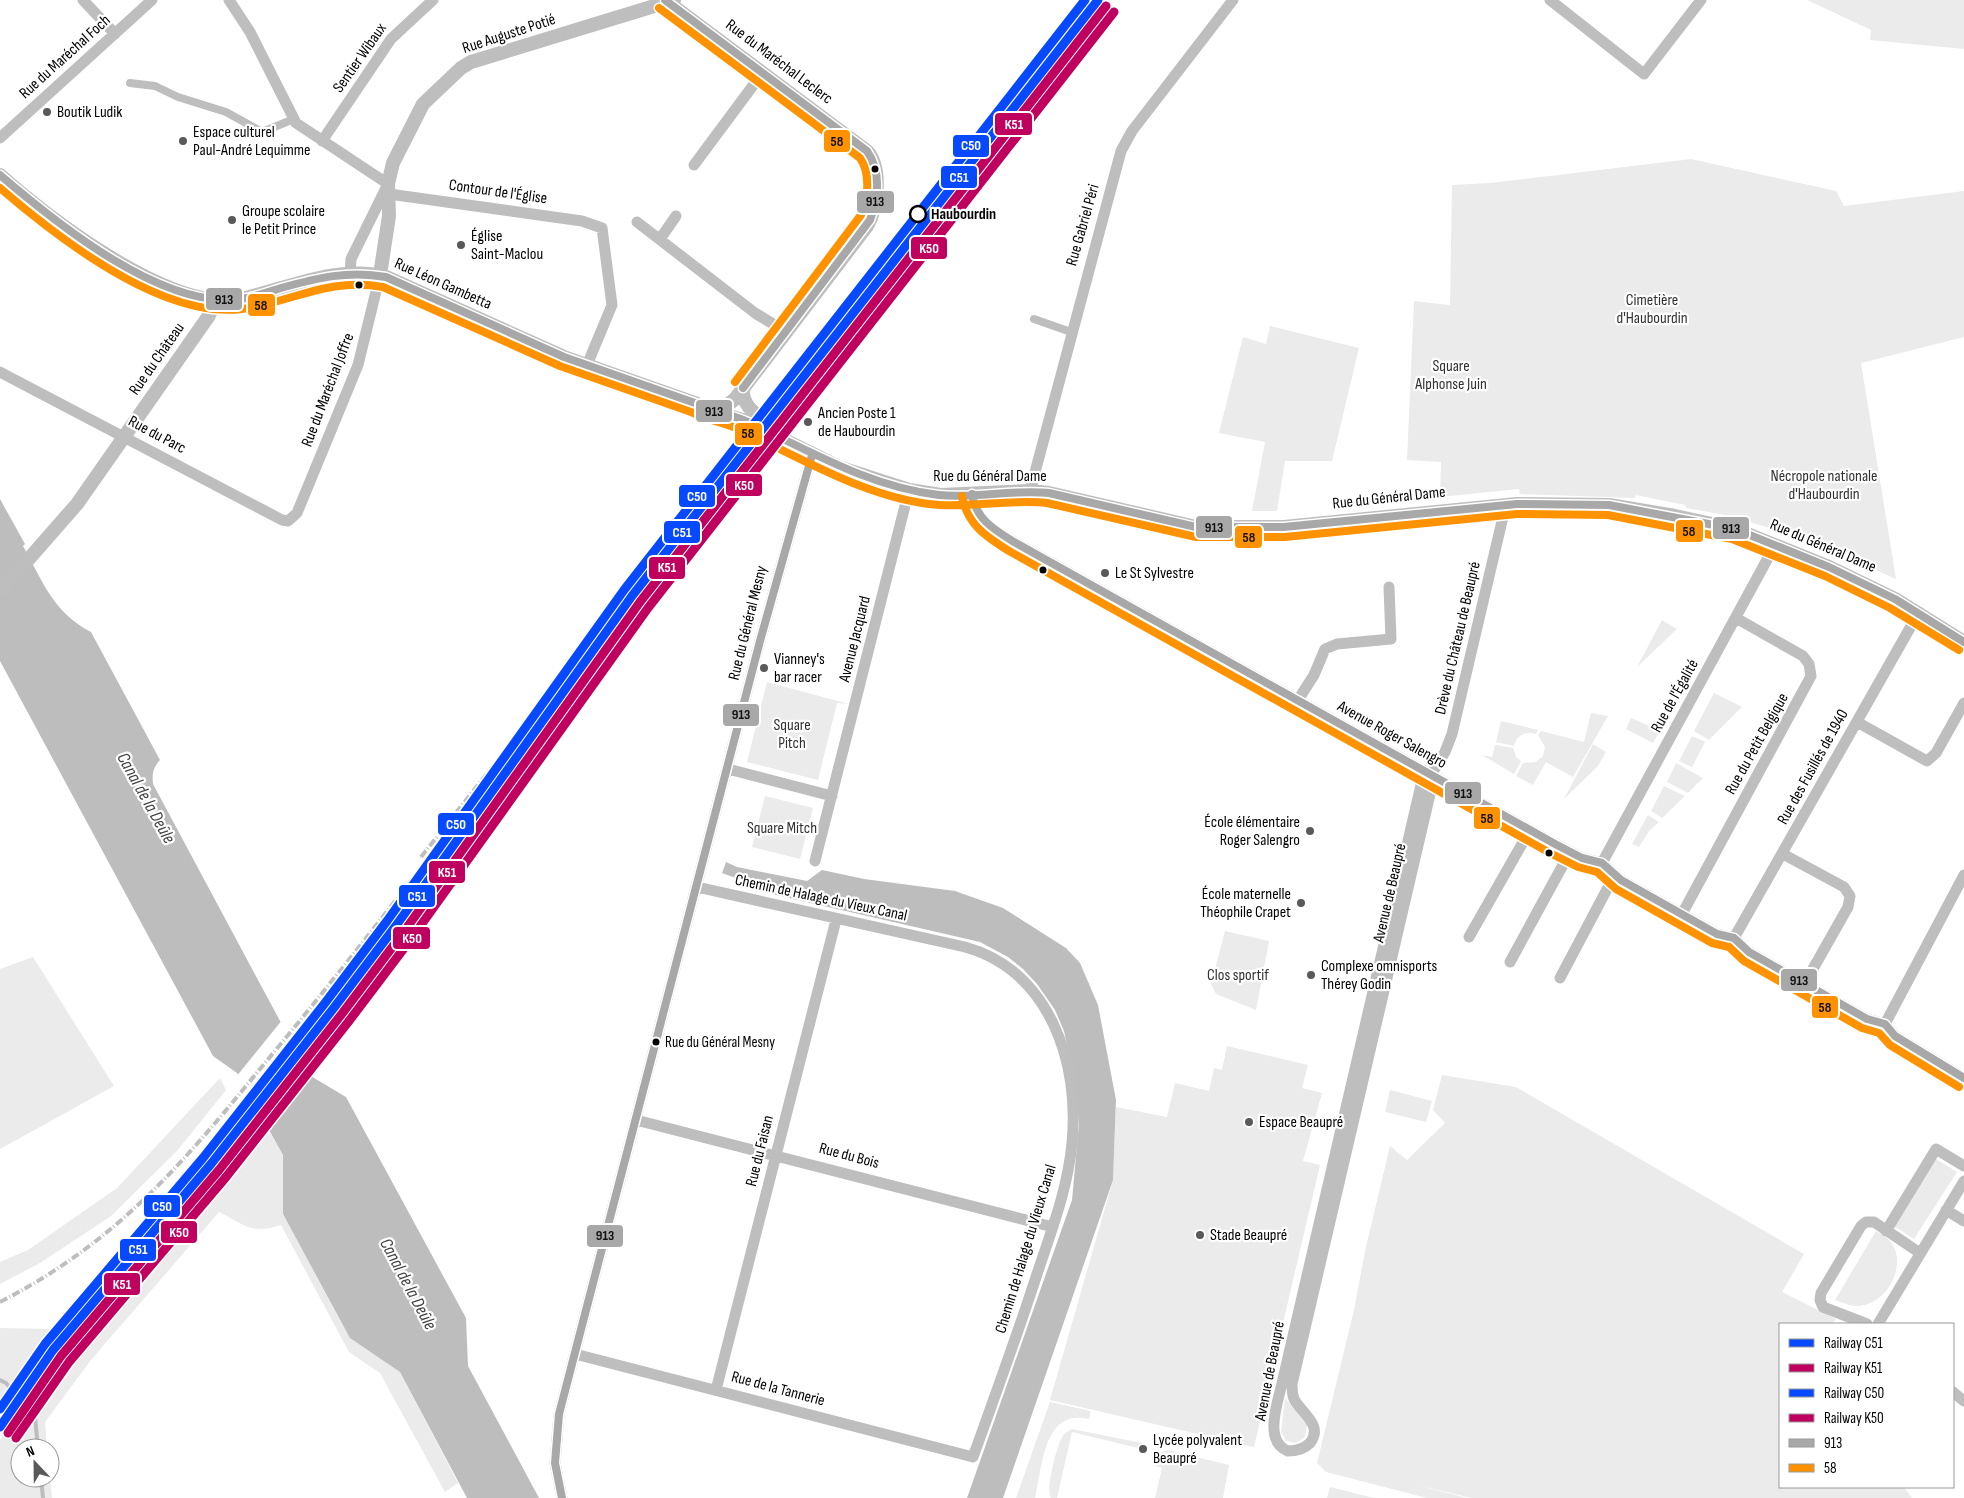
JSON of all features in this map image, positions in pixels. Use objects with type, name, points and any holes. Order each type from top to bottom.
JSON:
[{"type":"street","points":[[83,0],[115,34]]},
{"type":"street","name":"Rue du Maréchal Foch","points":[[0,138],[152,0]]},
{"type":"street","points":[[229,0],[250,32],[294,119],[388,189],[351,258],[350,274]]},
{"type":"street","name":"Sentier Wibaux","points":[[322,141],[395,34],[433,0]]},
{"type":"street","name":"Rue Gabriel Péri","points":[[1030,491],[1070,332],[1124,144],[1233,0]]},
{"type":"street","points":[[1550,0],[1644,74],[1701,0]]},
{"type":"street","name":"Rue du Maréchal Leclerc","points":[[669,1],[870,154],[875,166],[876,199],[873,215],[786,332]]},
{"type":"street","name":"Rue Auguste Potié","points":[[380,275],[388,225],[388,189],[393,163],[423,104],[467,64],[669,1]]},
{"type":"street","points":[[694,166],[763,72]]},
{"type":"street","points":[[130,83],[155,86],[178,97],[226,112],[262,132],[294,119]]},
{"type":"street","name":"Rue Léon Gambetta","points":[[0,175],[32,203],[140,275],[181,293],[216,301],[241,300],[323,278],[350,274],[380,275],[401,282],[556,354],[695,403],[709,410],[746,421],[806,452]]},
{"type":"street","name":"Contour de l'Église","points":[[388,189],[582,221],[602,228],[612,305],[587,365]]},
{"type":"street","points":[[660,239],[676,216]]},
{"type":"street","points":[[637,222],[755,313],[786,332],[743,388],[726,406],[715,408],[695,403]]},
{"type":"street","name":"Rue du Maréchal Joffre","points":[[297,513],[358,365],[380,275]]},
{"type":"street","name":"Rue du Château","points":[[0,592],[51,536],[77,504],[208,317],[216,301]]},
{"type":"street","points":[[1034,318],[1070,332]]},
{"type":"street","name":"Rue du Parc","points":[[0,372],[282,520],[290,520],[297,513]]},
{"type":"street","points":[[743,388],[743,398],[747,406],[806,452]]},
{"type":"street","name":"Rue du Général Dame","points":[[806,452],[862,476],[909,490],[935,495],[1030,491],[1056,494],[1180,524],[1219,528],[1284,526],[1506,504],[1609,505],[1655,512],[1719,525],[1775,544],[1860,581],[1919,612],[1964,642]]},
{"type":"street","name":"Rue du Général Mesny","points":[[562,1498],[556,1469],[556,1438],[559,1414],[728,769],[786,543],[806,452]]},
{"type":"street","name":"Avenue Jacquard","points":[[815,861],[909,490]]},
{"type":"street","name":"Avenue Roger Salengro","points":[[972,494],[976,512],[988,525],[1048,561],[1570,852],[1582,858],[1602,863]]},
{"type":"street","name":"Drève du Château de Beaupré","points":[[1430,774],[1445,752],[1452,734],[1506,504]]},
{"type":"street","name":"Rue de l'Égalité","points":[[1602,863],[1775,544]]},
{"type":"street","points":[[1298,700],[1314,675],[1325,649],[1337,644],[1391,639],[1389,586]]},
{"type":"street","name":"Rue des Fusillés de 1940","points":[[1734,938],[1919,612]]},
{"type":"street","name":"Rue du Petit Belgique","points":[[1682,914],[1811,676],[1809,664],[1803,656],[1736,618]]},
{"type":"street","points":[[1857,722],[1927,761],[1936,753],[1964,703]]},
{"type":"street","points":[[728,769],[832,796]]},
{"type":"street","name":"Avenue de Beaupré","points":[[1430,774],[1292,1384],[1293,1398],[1311,1420],[1314,1433],[1311,1441],[1304,1448],[1288,1451],[1278,1444],[1274,1431],[1281,1388],[1430,774]]},
{"type":"street","points":[[1469,937],[1530,830]]},
{"type":"street","points":[[1510,962],[1570,852]]},
{"type":"street","points":[[1783,854],[1844,887],[1850,896],[1848,907],[1805,983]]},
{"type":"street","points":[[1602,863],[1614,876],[1717,934],[1734,938],[1749,952],[1868,1019],[1885,1024],[1896,1036],[1964,1078]]},
{"type":"street","points":[[1560,978],[1614,876]]},
{"type":"street","points":[[1885,1024],[1964,876]]},
{"type":"street","name":"Chemin de Halage du Vieux Canal","points":[[697,887],[836,920],[853,921],[988,955],[1028,985],[1046,1008],[1063,1048],[1073,1116],[1070,1160],[1053,1227],[973,1457]]},
{"type":"street","name":"Rue du Faisan","points":[[716,1390],[836,920]]},
{"type":"street","name":"Rue du Bois","points":[[636,1120],[776,1154],[1053,1227]]},
{"type":"street","points":[[1886,1231],[1936,1149],[1964,1166]]},
{"type":"street","points":[[1879,1323],[1964,1181]]},
{"type":"street","points":[[1946,1210],[1964,1221]]},
{"type":"street","points":[[1864,1323],[1824,1307],[1820,1296],[1864,1223],[1874,1222],[1920,1253]]},
{"type":"street","name":"Rue de la Tannerie","points":[[575,1354],[973,1457]]},
{"type":"street","points":[[1954,1393],[1964,1401]]},
{"type":"green space","points":[[1807,0],[1964,0],[1964,49],[1870,40],[1871,30]]},
{"type":"green space","name":"Cimetière d'Haubourdin","points":[[1691,159],[1836,191],[1844,206],[1964,191],[1964,337],[1861,363],[1896,579],[1802,537],[1720,514],[1686,508],[1685,505],[1636,495],[1635,498],[1520,494],[1519,489],[1440,497],[1441,462],[1407,460],[1414,301],[1450,305],[1452,185],[1490,183]]},
{"type":"green space","points":[[1270,326],[1359,348],[1332,461],[1285,461],[1277,511],[1252,511],[1265,442],[1219,433],[1243,337],[1266,344]]},
{"type":"green space","points":[[1662,620],[1677,629],[1637,667]]},
{"type":"green space","name":"Square Pitch","points":[[767,682],[849,704],[837,703],[818,780],[747,762]]},
{"type":"green space","points":[[1714,693],[1742,707],[1709,740],[1694,731]]},
{"type":"green space","points":[[1591,713],[1608,716],[1573,777],[1546,762],[1533,785],[1516,776],[1523,763],[1536,762],[1543,756],[1545,747],[1538,735],[1541,731],[1584,742]]},
{"type":"green space","points":[[1631,718],[1660,731],[1653,743],[1626,729]]},
{"type":"green space","points":[[1501,721],[1538,730],[1536,734],[1528,733],[1519,737],[1514,746],[1496,742]]},
{"type":"green space","points":[[1692,736],[1705,742],[1692,767],[1679,761]]},
{"type":"green space","points":[[1593,744],[1606,752],[1598,766],[1564,799]]},
{"type":"green space","points":[[1495,745],[1513,748],[1516,757],[1521,761],[1514,774],[1482,755],[1492,757]]},
{"type":"green space","points":[[1676,763],[1703,778],[1688,793],[1667,782]]},
{"type":"green space","points":[[1664,786],[1685,796],[1662,818],[1651,811]]},
{"type":"green space","name":"Square Mitch","points":[[765,796],[813,808],[800,859],[752,847]]},
{"type":"green space","points":[[1648,815],[1659,822],[1649,831],[1639,847],[1632,844]]},
{"type":"green space","name":"Clos sportif","points":[[1225,931],[1269,941],[1256,1010],[1216,994],[1211,984]]},
{"type":"green space","points":[[33,957],[114,1086],[0,1149],[0,969]]},
{"type":"green space","name":"Stade Beaupré","points":[[1227,1046],[1308,1065],[1302,1088],[1322,1093],[1303,1161],[1320,1165],[1254,1447],[1050,1400],[1113,1180],[1116,1107],[1167,1117],[1175,1083],[1209,1091],[1214,1068],[1222,1070]]},
{"type":"green space","points":[[1442,1075],[1516,1087],[1804,1254],[1782,1292],[1836,1319],[1834,1323],[1779,1323],[1779,1488],[1905,1488],[1912,1498],[1472,1498],[1416,1485],[1467,1498],[1427,1498],[1326,1472],[1317,1463],[1354,1310],[1365,1251],[1390,1146],[1407,1160],[1445,1123],[1433,1110]]},
{"type":"green space","points":[[220,1078],[226,1090],[177,1151],[111,1216],[40,1263],[0,1284],[0,1262],[28,1250],[117,1188]]},
{"type":"green space","points":[[1390,1090],[1432,1101],[1426,1122],[1385,1112]]},
{"type":"green space","points":[[260,1116],[283,1155],[283,1214],[350,1337],[400,1372],[458,1483],[445,1492],[380,1373],[349,1352],[281,1225],[255,1229],[219,1212],[91,1360],[45,1422],[46,1438],[10,1438],[10,1488],[51,1488],[52,1498],[0,1498],[0,1440],[66,1338],[69,1340],[179,1214]]},
{"type":"green space","points":[[1936,1159],[1957,1172],[1914,1239],[1894,1226]]},
{"type":"green space","points":[[1876,1231],[1888,1239],[1895,1249],[1896,1271],[1892,1281],[1886,1291],[1869,1304],[1855,1306],[1835,1300]]},
{"type":"green space","points":[[0,1328],[55,1329],[0,1408]]},
{"type":"green space","points":[[1285,1398],[1307,1425],[1305,1437],[1296,1443],[1286,1441],[1281,1432]]},
{"type":"green space","points":[[1050,1402],[1091,1411],[1089,1419],[1074,1418],[1062,1422],[1054,1431],[1043,1456],[1035,1498],[1016,1498]]},
{"type":"green space","points":[[1072,1429],[1147,1444],[1146,1450],[1072,1432],[1057,1498],[1051,1498],[1052,1467],[1064,1435]]},
{"type":"green space","points":[[1168,1450],[1229,1465],[1223,1498],[1155,1498],[1162,1468],[1153,1465],[1156,1453]]},
{"type":"green space","points":[[1330,1487],[1374,1498],[1327,1498]]},
{"type":"water","name":"Canal de la Deûle","points":[[0,499],[50,595],[67,615],[91,632],[160,760],[154,771],[153,784],[309,1075],[346,1097],[466,1318],[468,1366],[539,1498],[467,1498],[400,1372],[350,1338],[283,1214],[283,1155],[237,1073],[213,1056],[0,661]]},
{"type":"water","points":[[726,862],[737,867],[807,881],[822,870],[864,879],[955,891],[1003,908],[1066,948],[1080,963],[1098,1005],[1116,1100],[1113,1180],[1003,1498],[967,1498],[1072,1200],[1079,1124],[1075,1082],[1064,1031],[1055,1010],[1037,984],[1023,969],[1008,957],[980,942],[741,887],[741,880],[722,873]]},
{"type":"pier","points":[[283,1019],[304,1059],[258,1117],[236,1077]]},
{"type":"waterway","points":[[0,1380],[6,1383],[35,1417],[37,1438]]},
{"type":"waterway","points":[[42,1488],[43,1498]]},
{"type":"railway","points":[[540,741],[555,716],[625,624],[754,463],[805,410]]},
{"type":"railway","points":[[0,1302],[41,1279],[78,1254],[112,1228],[173,1170],[231,1105],[294,1028],[544,716]]},
{"type":"railway","points":[[421,857],[531,718]]},
{"type":"railway","points":[[328,1047],[430,918],[505,798]]},
{"type":"rail line","name":"C50","points":[[0,1409],[45,1344],[203,1158],[325,1003],[387,921],[624,590],[1085,0]]},
{"type":"rail line","name":"C51","points":[[0,1427],[53,1350],[211,1164],[333,1009],[395,927],[632,596],[1098,0]]},
{"type":"rail line","name":"K51","points":[[8,1433],[61,1356],[219,1170],[341,1015],[403,933],[640,602],[1106,6]]},
{"type":"rail line","name":"K50","points":[[16,1438],[69,1362],[226,1177],[349,1021],[411,939],[648,608],[1114,12]]},
{"type":"transit line","name":"913","points":[[665,0],[867,151],[875,167],[877,194],[870,220],[743,388]]},
{"type":"transit line","name":"58","points":[[659,8],[860,158],[866,171],[867,194],[861,215],[735,382]]},
{"type":"transit line","name":"913","points":[[0,175],[50,216],[112,259],[145,277],[178,291],[211,299],[241,299],[333,276],[359,274],[386,277],[564,357],[708,409],[742,419],[817,456],[865,476],[914,491],[953,496],[1021,492],[1049,493],[1196,527],[1284,527],[1517,504],[1609,505],[1735,529],[1829,567],[1895,599],[1964,642]]},
{"type":"transit line","name":"58","points":[[0,188],[81,251],[113,271],[146,288],[179,301],[211,309],[242,309],[345,285],[383,287],[560,366],[704,418],[732,426],[840,478],[865,488],[915,502],[940,505],[1047,503],[1196,537],[1285,537],[1517,514],[1608,515],[1732,539],[1825,576],[1890,608],[1959,650]]},
{"type":"transit line","name":"913","points":[[562,1498],[555,1463],[559,1414],[760,641],[812,455]]},
{"type":"transit line","name":"913","points":[[972,494],[977,510],[982,517],[993,528],[1014,542],[1555,844],[1582,858],[1602,863],[1621,880],[1717,934],[1734,938],[1749,952],[1867,1019],[1885,1024],[1895,1036],[1964,1078]]},
{"type":"transit line","name":"58","points":[[962,496],[964,506],[978,528],[1009,551],[1550,853],[1578,867],[1597,872],[1616,889],[1712,943],[1729,947],[1744,961],[1862,1028],[1879,1033],[1890,1045],[1959,1087]]},
{"type":"place","name":"Boutik Ludik","points":[[47,112]]},
{"type":"place","name":"Espace culturel Paul-André Lequimme","points":[[183,141]]},
{"type":"place","name":"Haubourdin","points":[[918,214]]},
{"type":"place","name":"Groupe scolaire le Petit Prince","points":[[232,220]]},
{"type":"place","name":"Église Saint-Maclou","points":[[461,245]]},
{"type":"place","name":"Ancien Poste 1 de Haubourdin","points":[[808,422]]},
{"type":"place","name":"Le St Sylvestre","points":[[1105,573]]},
{"type":"place","name":"Vianney's bar racer","points":[[764,668]]},
{"type":"place","name":"École élémentaire Roger Salengro","points":[[1310,831]]},
{"type":"place","name":"École maternelle Théophile Crapet","points":[[1301,903]]},
{"type":"place","name":"Complexe omnisports Thérey Godin","points":[[1311,975]]},
{"type":"place","name":"Rue du Général Mesny","points":[[656,1042]]},
{"type":"place","name":"Espace Beaupré","points":[[1249,1122]]},
{"type":"place","name":"Stade Beaupré","points":[[1200,1235]]},
{"type":"place","name":"Lycée polyvalent Beaupré","points":[[1143,1449]]},
{"type":"park label","name":"Square Alphonse Juin","points":[[1451,375]]},
{"type":"park label","name":"Nécropole nationale d'Haubourdin","points":[[1824,485]]}]
